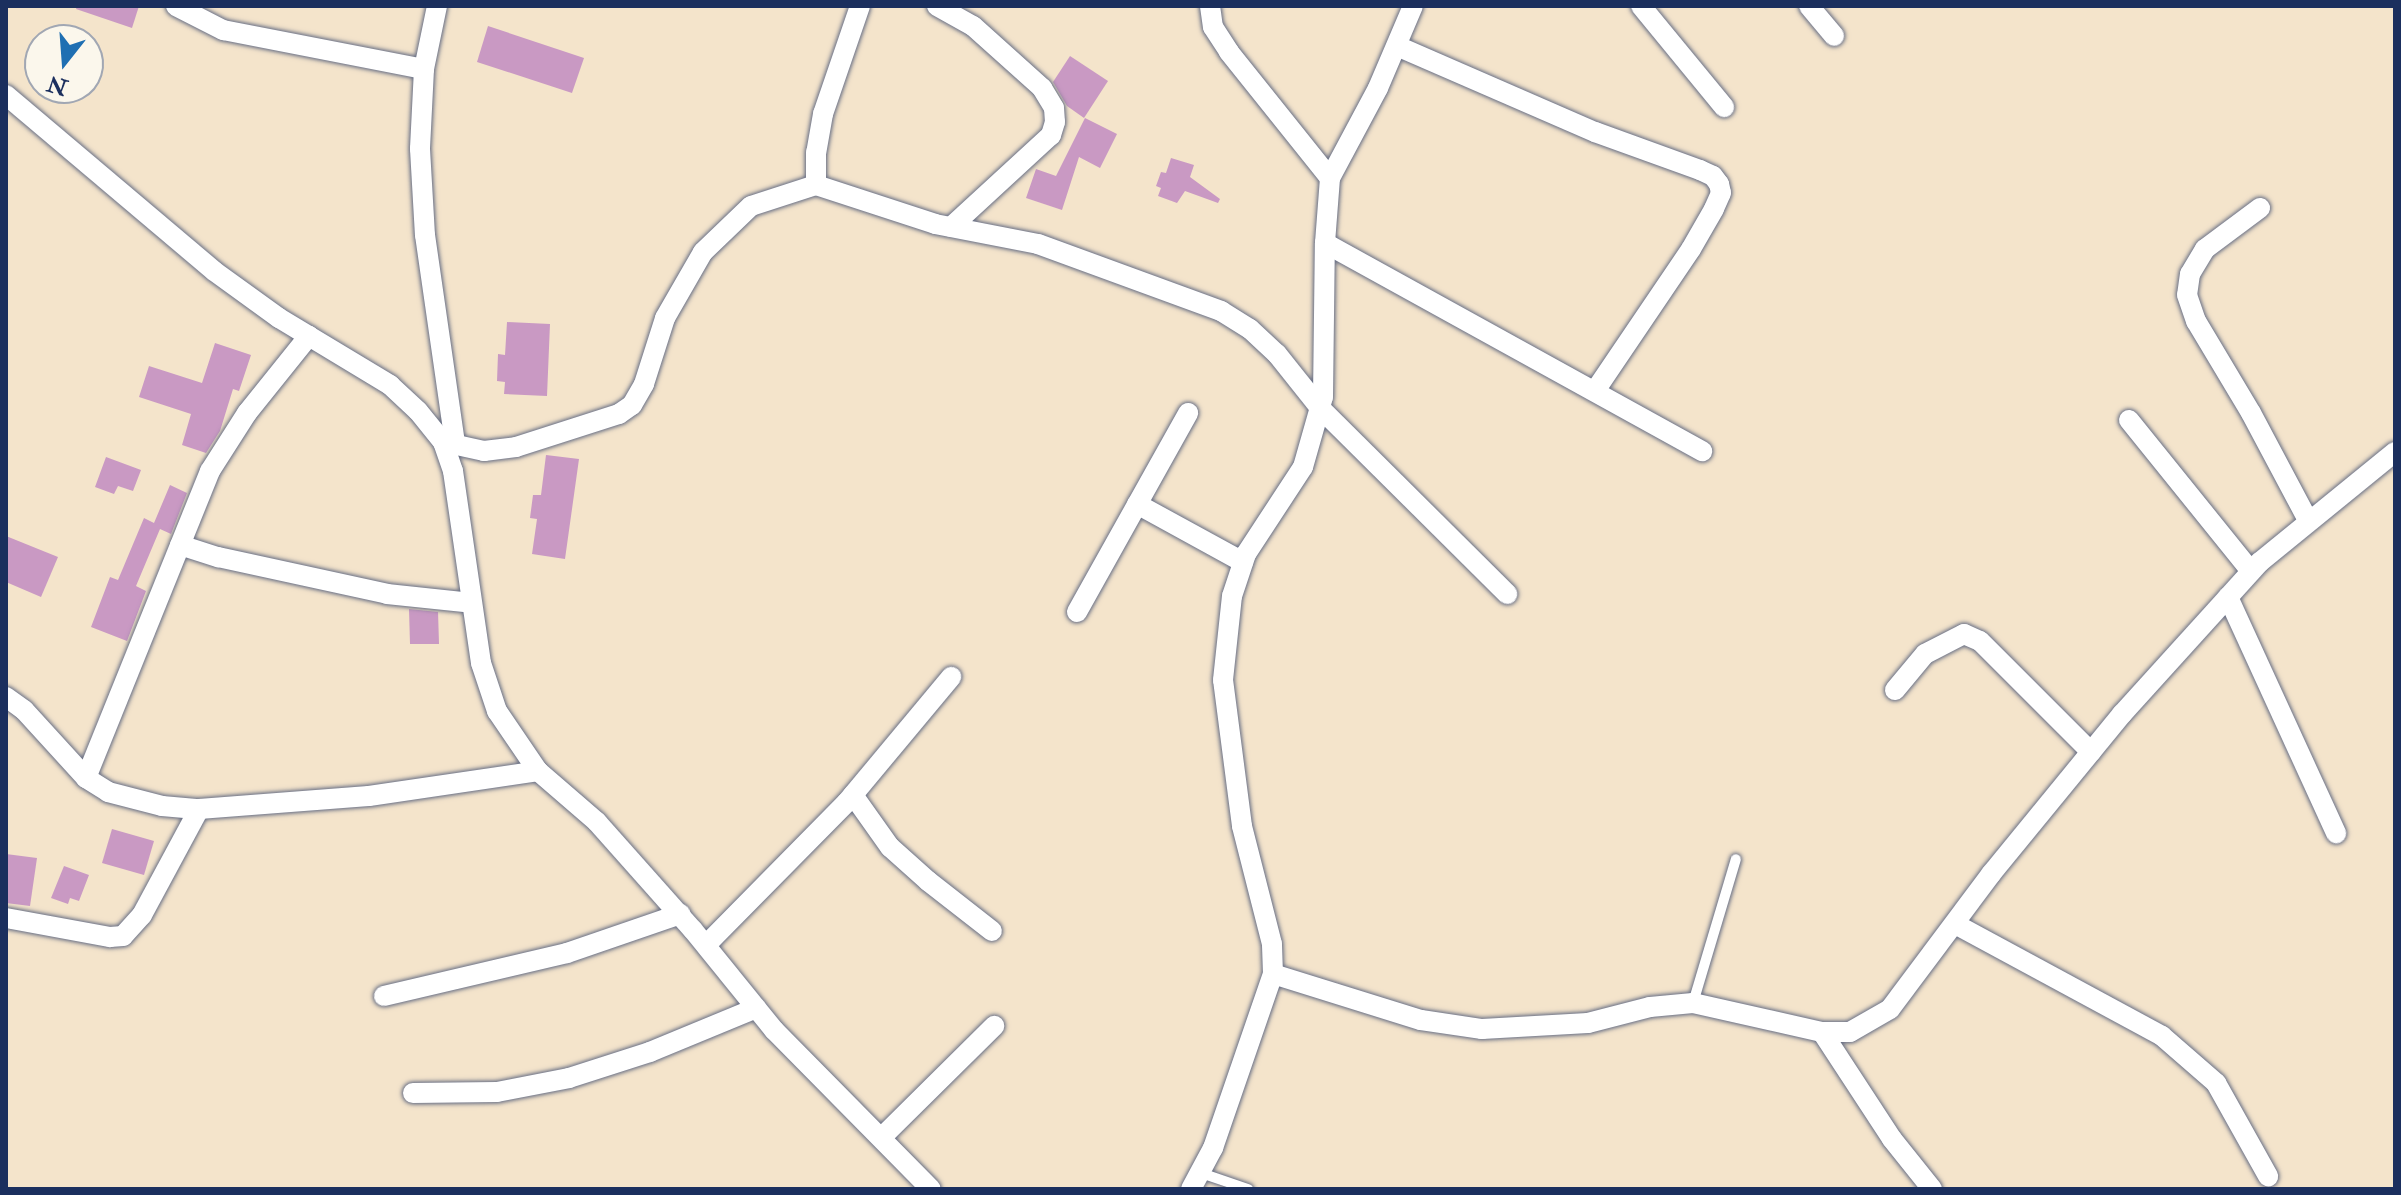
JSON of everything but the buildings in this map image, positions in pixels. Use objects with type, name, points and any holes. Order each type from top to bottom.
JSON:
[{"type":"street","points":[[176,6],[223,30],[424,69]]},
{"type":"street","points":[[437,6],[424,69],[420,149],[425,235],[449,443],[481,663],[497,711],[538,771],[597,822],[680,914],[756,1008],[931,1189]]},
{"type":"street","points":[[816,185],[816,152],[823,114],[860,6]]},
{"type":"street","points":[[937,6],[973,26],[1042,88],[1054,108],[1055,122],[1051,135],[951,227]]},
{"type":"street","points":[[1210,6],[1213,27],[1229,52],[1330,178]]},
{"type":"street","points":[[1196,1181],[1273,974],[1272,944],[1242,826],[1223,680],[1232,596],[1243,562],[1303,467],[1320,408],[1330,178],[1397,46],[1413,6]]},
{"type":"street","points":[[1641,6],[1724,107]]},
{"type":"street","points":[[1809,6],[1834,36]]},
{"type":"street","points":[[1397,46],[1595,132],[1700,170],[1719,184],[1721,193],[1691,249],[1595,391]]},
{"type":"street","points":[[6,95],[214,271],[309,336],[390,385],[449,443],[484,451],[516,447],[619,414],[632,405],[644,384],[665,318],[703,252],[751,206],[816,185],[951,227],[1038,244],[1221,311],[1250,329],[1277,354],[1320,408],[1507,594]]},
{"type":"street","points":[[2260,208],[2205,249],[2190,274],[2187,295],[2196,321],[2251,413],[2309,522]]},
{"type":"street","points":[[1325,243],[1702,451]]},
{"type":"street","points":[[86,778],[210,471],[247,413],[309,336]]},
{"type":"street","points":[[1077,612],[1188,413]]},
{"type":"street","points":[[2129,420],[2251,571]]},
{"type":"street","points":[[1273,974],[1421,1020],[1482,1029],[1588,1023],[1650,1007],[1693,1003],[1822,1032],[1850,1032],[1890,1009],[2091,752],[2251,571],[2395,452]]},
{"type":"street","points":[[1137,504],[1243,562]]},
{"type":"street","points":[[180,545],[233,561],[387,594],[472,603]]},
{"type":"street","points":[[2228,597],[2336,833]]},
{"type":"street","points":[[1895,690],[1925,654],[1964,634],[1980,641],[2091,752]]},
{"type":"street","points":[[706,945],[853,795],[951,677]]},
{"type":"street","points":[[6,697],[24,710],[86,778],[108,792],[133,800],[199,809],[369,796],[538,771]]},
{"type":"street","points":[[853,795],[890,847],[992,931]]},
{"type":"street","points":[[6,918],[110,937],[123,936],[142,915],[199,809]]},
{"type":"street","points":[[384,996],[567,953],[680,914]]},
{"type":"street","points":[[1955,924],[2162,1036],[2216,1083],[2268,1176]]},
{"type":"street","points":[[413,1093],[497,1092],[569,1078],[650,1052],[756,1008]]},
{"type":"street","points":[[882,1137],[994,1026]]},
{"type":"street","points":[[1822,1032],[1892,1139],[1932,1189]]},
{"type":"lane","points":[[1693,1003],[1736,859]]},
{"type":"lane","points":[[1196,1181],[1248,1189]]}]
